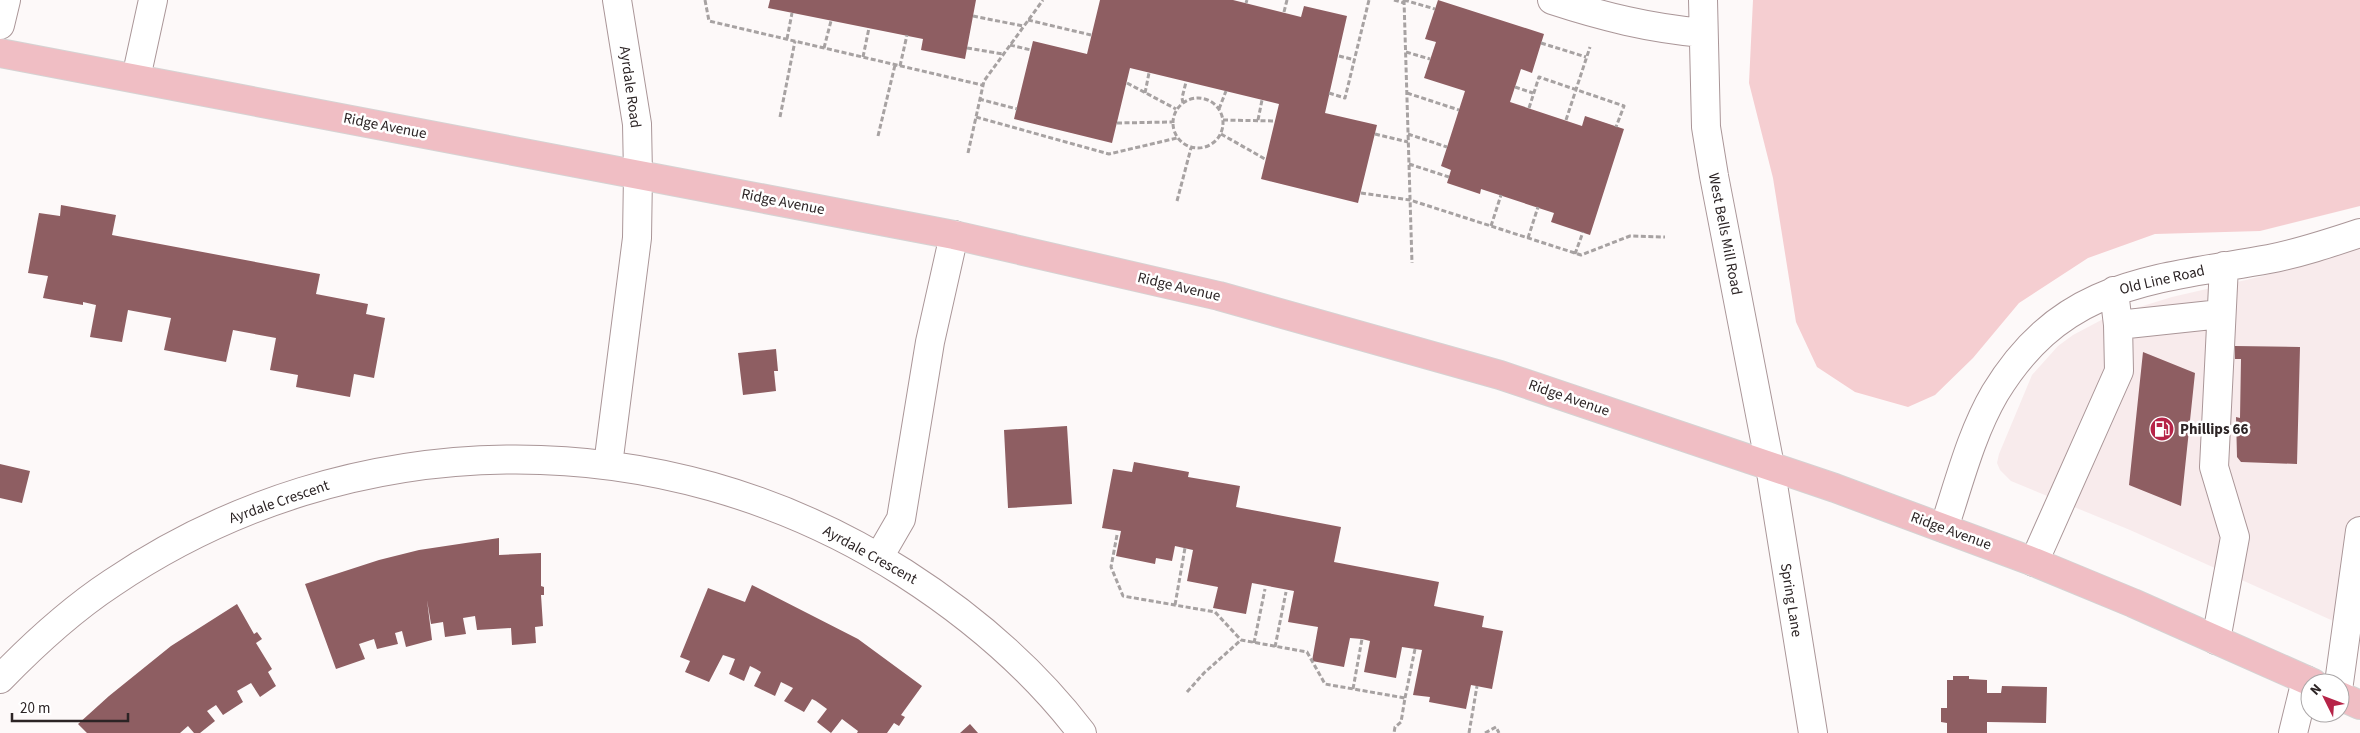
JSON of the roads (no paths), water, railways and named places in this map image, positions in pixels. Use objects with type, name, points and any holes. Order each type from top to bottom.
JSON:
[{"type":"main road","name":"Ridge Avenue","points":[[0,54],[136,78],[954,236],[1219,296],[1500,375],[1770,466],[2034,562],[2300,678]]},
{"type":"street","points":[[0,25],[6,0]]},
{"type":"street","points":[[136,78],[153,0]]},
{"type":"street","name":"Ayrdale Road","points":[[618,0],[637,124],[638,174]]},
{"type":"street","points":[[1552,0],[1600,16],[1660,29],[1703,33]]},
{"type":"street","name":"West Bells Mill Road","points":[[1703,0],[1706,127],[1770,466]]},
{"type":"street","points":[[608,464],[637,238],[638,174]]},
{"type":"street","name":"Old Line Road","points":[[1944,528],[1975,436],[1995,394],[2019,359],[2046,330],[2079,307],[2114,291],[2150,280],[2270,258],[2360,233]]},
{"type":"street","points":[[880,557],[902,518],[930,342],[954,236]]},
{"type":"street","points":[[2216,640],[2235,537],[2214,467],[2224,266]]},
{"type":"street","points":[[2034,562],[2118,371],[2118,325],[2114,291]]},
{"type":"street","points":[[2118,325],[2221,314]]},
{"type":"street","name":"Ayrdale Crescent","points":[[0,679],[28,650],[69,615],[112,583],[161,553],[207,529],[310,489],[364,476],[426,463],[480,459],[540,458],[608,464],[697,482],[798,516],[880,557],[967,617],[1015,659],[1082,733]]},
{"type":"street","name":"Spring Lane","points":[[1770,466],[1813,733]]},
{"type":"street","points":[[2340,673],[2360,531]]},
{"type":"street","points":[[2293,733],[2300,711]]},
{"type":"place","name":"Phillips 66","points":[[2162,429]]}]
